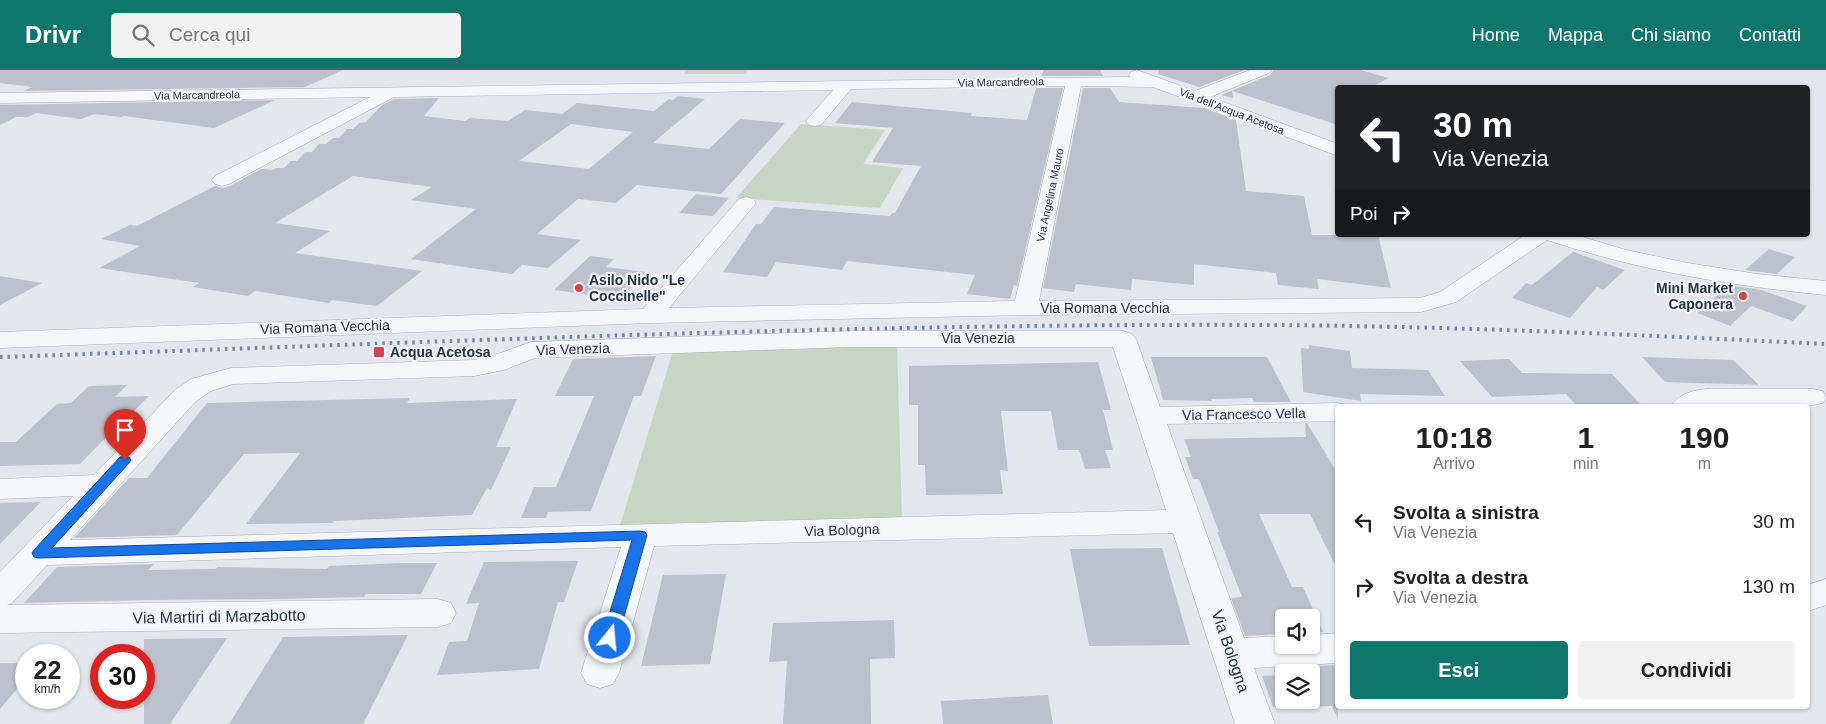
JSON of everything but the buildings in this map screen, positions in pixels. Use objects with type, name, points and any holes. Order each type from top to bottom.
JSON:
[{"type":"street","name":"Via dell'Acqua Acetosa","points":[[1127,70],[1335,150]]},
{"type":"street","points":[[1196,97],[1264,70]]},
{"type":"street","points":[[640,88],[660,72]]},
{"type":"street","name":"Via Marcandreola","points":[[0,98],[1074,81],[1155,82]]},
{"type":"street","name":"Via Angelina Mauro","points":[[1025,308],[1074,81]]},
{"type":"street","points":[[815,121],[846,85]]},
{"type":"street","name":"Via Marcandreola","points":[[222,180],[393,92]]},
{"type":"street","points":[[650,316],[746,203]]},
{"type":"street","name":"Via Romana Vecchia","points":[[0,340],[650,316],[1025,308],[1431,304],[1448,297],[1535,237]]},
{"type":"street","points":[[1561,237],[1622,255],[1678,268],[1731,277],[1826,288]]},
{"type":"street","name":"Via Venezia","points":[[0,594],[184,396],[202,385],[231,376],[474,368],[495,364],[531,350],[852,339],[1123,339]]},
{"type":"street","name":"Via Bologna","points":[[1123,339],[1256,724]]},
{"type":"street","points":[[1688,404],[1698,398],[1708,397],[1813,397]]},
{"type":"street","name":"Via Francesco Vella","points":[[1150,416],[1335,412]]},
{"type":"street","points":[[0,489],[101,485]]},
{"type":"street","name":"Via Bologna","points":[[640,535],[1186,520]]},
{"type":"street","points":[[39,553],[640,535],[600,672]]},
{"type":"street","points":[[1810,597],[1826,592]]},
{"type":"street","name":"Via Martiri di Marzabotto","points":[[0,619],[438,613]]},
{"type":"street","points":[[1232,654],[1335,648]]},
{"type":"green space","points":[[686,70],[747,70],[746,74],[684,74]]},
{"type":"green space","points":[[801,124],[885,130],[863,164],[903,168],[880,208],[736,198]]},
{"type":"green space","points":[[897,345],[902,518],[619,529],[673,351]]},
{"type":"railway","points":[[0,357],[633,335],[1108,325],[1406,327],[1826,344]]},
{"type":"place","name":"Asilo Nido \"Le Coccinelle\"","points":[[579,288]]},
{"type":"place","name":"Mini Market Caponera","points":[[1743,296]]},
{"type":"place","name":"Acqua Acetosa","points":[[379,352]]},
{"type":"route","points":[[125,460],[39,553],[640,535],[610,638]]}]
